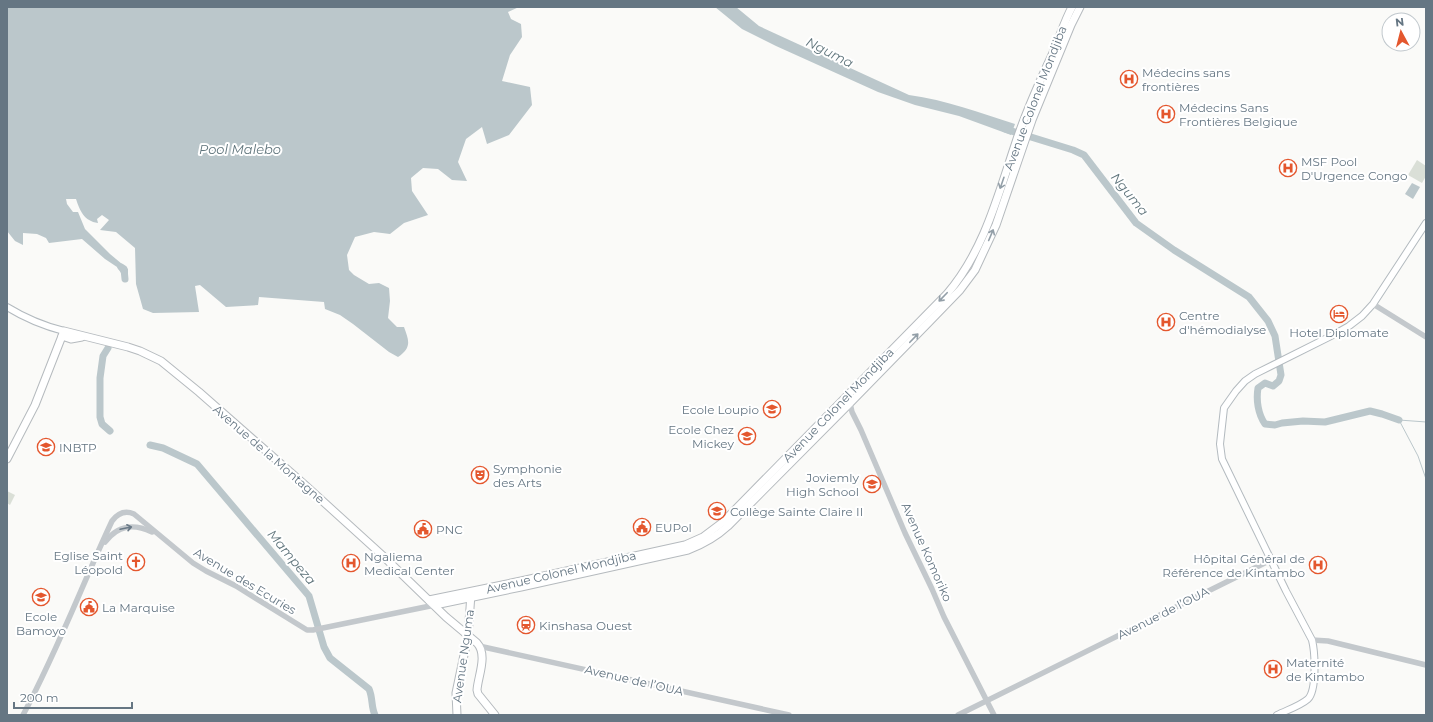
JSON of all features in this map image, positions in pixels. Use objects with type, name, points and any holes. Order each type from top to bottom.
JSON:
[{"type":"main road","name":"Avenue Colonel Mondjiba","points":[[471,595],[685,545],[703,537],[723,522],[947,294],[968,265],[980,244],[1014,146],[1072,7]]},
{"type":"main road","name":"Avenue Colonel Mondjiba","points":[[432,603],[549,581],[688,550],[715,538],[960,290],[975,270],[996,225],[1032,120],[1080,7]]},
{"type":"main road","points":[[1277,715],[1305,701],[1312,693],[1314,658],[1312,640],[1226,470],[1222,459],[1220,444],[1224,408],[1245,381],[1255,374],[1333,335],[1349,326],[1362,316],[1373,304],[1426,223]]},
{"type":"main road","points":[[7,306],[18,313],[63,334],[35,405],[7,459]]},
{"type":"main road","name":"Avenue de la Montagne","points":[[63,334],[71,339],[79,337],[90,338]]},
{"type":"main road","name":"Avenue de la Montagne","points":[[63,334],[110,342],[136,349],[156,358],[194,388],[306,486],[479,646]]},
{"type":"main road","points":[[59,347],[71,339]]},
{"type":"main road","name":"Avenue Nguma","points":[[457,715],[456,693],[468,636],[471,595]]},
{"type":"main road","points":[[479,646],[482,660],[477,690],[478,694],[495,715]]},
{"type":"street","points":[[1373,304],[1426,337]]},
{"type":"street","name":"Avenue Komoriko","points":[[845,397],[850,403],[852,412],[903,529],[932,588],[944,617],[994,715]]},
{"type":"street","name":"Avenue des Ecuries","points":[[23,715],[112,521],[117,515],[122,513],[129,512],[134,514],[180,554],[206,571],[236,586],[307,630],[414,609],[432,603]]},
{"type":"street","name":"Avenue des Ecuries","points":[[100,549],[114,533],[129,527],[136,526],[159,535]]},
{"type":"street","name":"Avenue de l’OUA","points":[[958,715],[1271,560]]},
{"type":"street","points":[[1312,640],[1328,641],[1426,665]]},
{"type":"street","name":"Avenue de l’OUA","points":[[479,646],[789,715]]},
{"type":"shaded area","points":[[1417,160],[1426,166],[1426,176],[1422,183],[1408,175]]},
{"type":"shaded area","points":[[7,491],[15,495],[10,505],[7,503]]},
{"type":"water","name":"Pool Malebo","points":[[7,7],[519,7],[508,12],[511,19],[521,24],[522,37],[510,55],[502,81],[530,87],[532,105],[509,135],[487,144],[482,127],[466,139],[458,162],[467,181],[452,180],[438,169],[423,168],[411,178],[412,191],[428,215],[404,223],[390,234],[374,232],[355,237],[347,255],[349,270],[354,275],[369,284],[379,283],[389,288],[390,301],[388,318],[397,327],[404,327],[408,340],[406,350],[398,357],[389,352],[340,315],[325,309],[324,302],[259,297],[258,305],[226,307],[200,285],[195,286],[199,312],[153,313],[143,309],[136,284],[135,248],[116,232],[100,230],[109,220],[102,215],[97,219],[98,223],[89,220],[83,215],[76,199],[66,199],[67,204],[73,212],[78,212],[85,229],[110,254],[128,269],[128,274],[121,273],[117,267],[105,259],[82,239],[49,243],[46,238],[37,234],[23,233],[23,245],[15,241],[7,231]]},
{"type":"water","points":[[715,7],[736,7],[759,26],[909,95],[950,103],[1015,124],[1011,135],[959,116],[915,105],[878,92],[742,29]]},
{"type":"water","points":[[1412,183],[1420,187],[1413,199],[1405,194]]},
{"type":"waterway","name":"Nguma","points":[[1005,129],[1073,150],[1084,155],[1136,223],[1174,250],[1249,297],[1268,321],[1275,336],[1281,375],[1279,381],[1273,386],[1265,383],[1258,388],[1258,407],[1265,424],[1275,425],[1303,421],[1325,422],[1370,411],[1399,420]]},
{"type":"waterway","name":"Mampeza","points":[[121,267],[124,269],[125,279]]},
{"type":"waterway","name":"Mampeza","points":[[108,348],[103,356],[100,378],[100,417],[102,424],[110,431]]},
{"type":"waterway","points":[[1399,420],[1418,456],[1426,479]]},
{"type":"waterway","points":[[1399,420],[1426,422]]},
{"type":"waterway","name":"Mampeza","points":[[150,445],[163,448],[197,464],[309,596],[324,647],[330,658],[369,689],[375,715]]},
{"type":"place","name":"Médecins sans frontières","points":[[1129,79]]},
{"type":"place","name":"Médecins Sans Frontières Belgique","points":[[1166,114]]},
{"type":"place","name":"MSF Pool D'Urgence Congo","points":[[1288,168]]},
{"type":"place","name":"Hotel Diplomate","points":[[1339,314]]},
{"type":"place","name":"Centre d'hémodialyse","points":[[1166,322]]},
{"type":"place","name":"Ecole Loupio","points":[[772,409]]},
{"type":"place","name":"Ecole Chez Mickey","points":[[747,436]]},
{"type":"place","name":"INBTP","points":[[46,447]]},
{"type":"place","name":"Symphonie des Arts","points":[[480,475]]},
{"type":"place","name":"Joviemly High School","points":[[872,484]]},
{"type":"place","name":"Collège Sainte Claire II","points":[[717,511]]},
{"type":"place","name":"EUPol","points":[[642,527]]},
{"type":"place","name":"PNC","points":[[423,529]]},
{"type":"place","name":"Eglise Saint Léopold","points":[[136,562]]},
{"type":"place","name":"Ngaliema Medical Center","points":[[351,563]]},
{"type":"place","name":"Hôpital Général de Référence de Kintambo","points":[[1318,565]]},
{"type":"place","name":"Ecole Bamoyo","points":[[41,597]]},
{"type":"place","name":"La Marquise","points":[[89,607]]},
{"type":"place","name":"Kinshasa Ouest","points":[[526,625]]},
{"type":"place","name":"Maternité de Kintambo","points":[[1273,669]]}]
